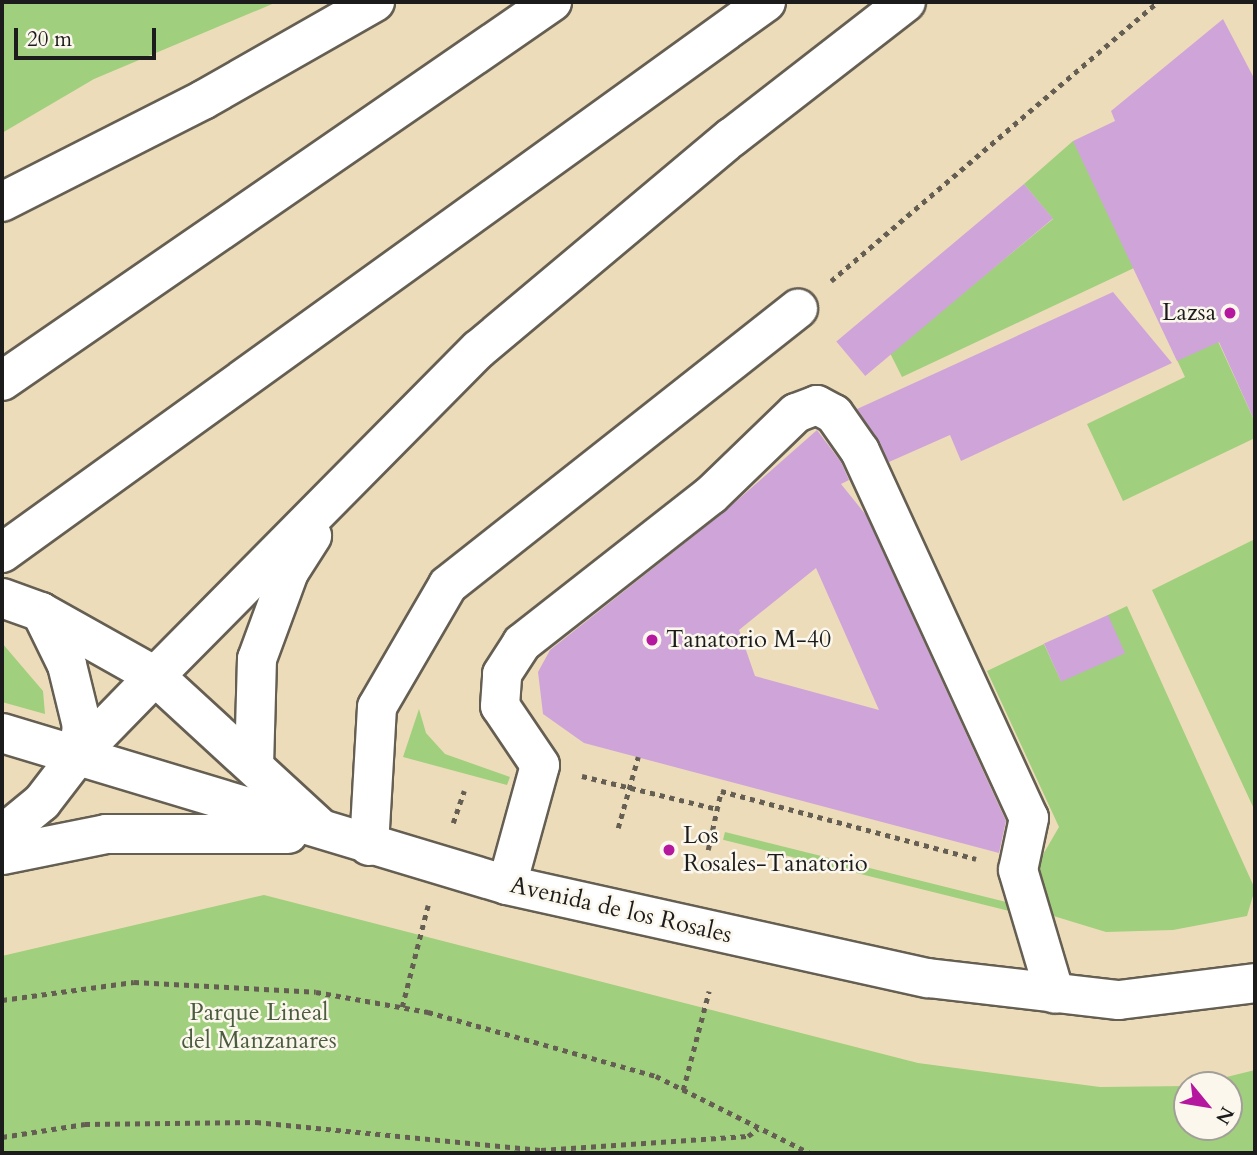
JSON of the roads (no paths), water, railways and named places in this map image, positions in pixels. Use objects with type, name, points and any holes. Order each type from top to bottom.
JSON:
[{"type":"main road","points":[[2,202],[203,100],[375,2]]},
{"type":"main road","points":[[2,381],[552,2]]},
{"type":"main road","points":[[2,553],[766,2]]},
{"type":"main road","points":[[2,835],[42,802],[78,755],[479,349],[906,2]]},
{"type":"main road","points":[[369,846],[377,707],[448,585],[798,309]]},
{"type":"main road","points":[[507,885],[540,765],[500,706],[502,674],[522,643],[711,495],[796,413],[817,405],[834,414],[860,450],[1029,818],[1018,870],[1055,994]]},
{"type":"main road","points":[[254,766],[257,659],[289,572],[345,483]]},
{"type":"main road","points":[[2,598],[41,612],[155,676],[326,834]]},
{"type":"main road","points":[[41,612],[67,665],[82,726],[78,755]]},
{"type":"main road","name":"Avenida de los Rosales","points":[[2,733],[326,834],[507,885],[928,978],[1119,1000],[1255,983]]},
{"type":"main road","points":[[2,855],[106,834],[326,834]]},
{"type":"place","name":"Lazsa","points":[[1230,313]]},
{"type":"place","name":"Tanatorio M-40","points":[[652,640]]},
{"type":"place","name":"Los Rosales-Tanatorio","points":[[669,850]]},
{"type":"park label","name":"Parque Lineal del Manzanares","points":[[259,1027]]}]
